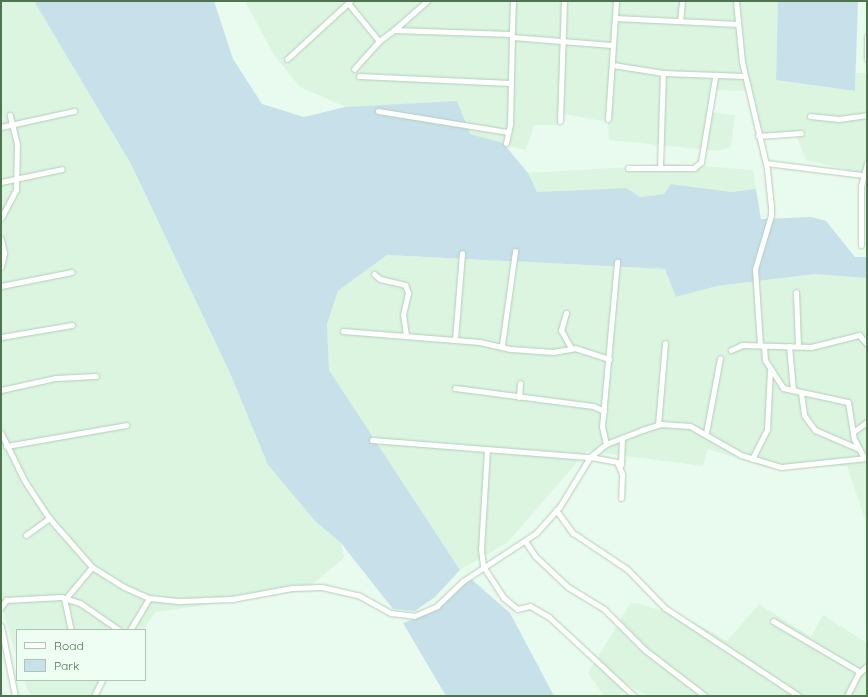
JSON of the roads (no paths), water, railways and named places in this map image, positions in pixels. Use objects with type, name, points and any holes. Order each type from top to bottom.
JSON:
[{"type":"street","points":[[354,69],[379,41],[427,1]]},
{"type":"street","points":[[506,143],[508,132],[513,1]]},
{"type":"street","points":[[560,121],[564,1]]},
{"type":"street","points":[[608,120],[613,65],[612,45],[616,1]]},
{"type":"street","points":[[680,21],[682,1]]},
{"type":"street","points":[[1,434],[6,446],[49,518],[92,567],[149,598],[180,601],[232,599],[292,588],[322,587],[353,593],[391,613],[414,616],[437,606],[483,566],[525,540],[556,510],[590,457],[606,444],[658,425],[683,424],[706,433],[752,459],[781,467],[865,458],[859,449],[853,432],[852,411],[846,400],[801,393],[782,386],[770,370],[762,345],[756,269],[772,215],[766,163],[758,136],[745,76],[736,1]]},
{"type":"street","points":[[287,59],[349,2],[379,41]]},
{"type":"street","points":[[615,18],[738,24]]},
{"type":"street","points":[[394,30],[512,36],[612,45]]},
{"type":"street","points":[[867,36],[867,59]]},
{"type":"street","points":[[613,65],[664,73],[715,77],[745,76]]},
{"type":"street","points":[[660,167],[664,73]]},
{"type":"street","points":[[359,76],[510,83]]},
{"type":"street","points":[[628,168],[694,168],[701,162],[715,77]]},
{"type":"street","points":[[1,127],[74,111]]},
{"type":"street","points":[[378,111],[508,132]]},
{"type":"street","points":[[1,218],[15,195],[17,144],[10,115]]},
{"type":"street","points":[[810,116],[839,119],[867,115]]},
{"type":"street","points":[[758,136],[801,133]]},
{"type":"street","points":[[766,163],[863,175]]},
{"type":"street","points":[[861,245],[864,199],[863,175],[867,164]]},
{"type":"street","points":[[1,182],[62,169]]},
{"type":"street","points":[[1,239],[4,253],[1,267]]},
{"type":"street","points":[[502,345],[515,251]]},
{"type":"street","points":[[455,339],[462,253]]},
{"type":"street","points":[[606,444],[602,431],[617,262]]},
{"type":"street","points":[[1,286],[72,272]]},
{"type":"street","points":[[374,274],[380,279],[405,285],[408,293],[403,314],[406,336]]},
{"type":"street","points":[[796,292],[798,346]]},
{"type":"street","points":[[566,313],[561,330],[571,348]]},
{"type":"street","points":[[1,338],[72,325]]},
{"type":"street","points":[[343,331],[455,339],[542,351],[571,348],[603,354],[608,359]]},
{"type":"street","points":[[731,350],[742,345],[818,346],[859,335],[867,344]]},
{"type":"street","points":[[658,425],[665,343]]},
{"type":"street","points":[[789,346],[793,390]]},
{"type":"street","points":[[706,433],[720,358]]},
{"type":"street","points":[[752,459],[767,429],[770,370]]},
{"type":"street","points":[[1,390],[55,378],[96,376]]},
{"type":"street","points":[[519,396],[520,383]]},
{"type":"street","points":[[454,388],[597,406],[604,411]]},
{"type":"street","points":[[801,393],[804,415],[815,430],[859,449]]},
{"type":"street","points":[[853,432],[867,422]]},
{"type":"street","points":[[6,446],[126,425]]},
{"type":"street","points":[[621,498],[622,438]]},
{"type":"street","points":[[372,440],[590,457],[621,465]]},
{"type":"street","points":[[487,449],[481,550],[483,566],[504,598],[517,609],[530,606],[550,617],[634,696]]},
{"type":"street","points":[[556,510],[574,533],[627,569],[665,608],[799,696]]},
{"type":"street","points":[[26,536],[49,518]]},
{"type":"street","points":[[525,540],[535,556],[568,587],[604,609],[644,650],[705,696]]},
{"type":"street","points":[[70,629],[65,598],[92,567]]},
{"type":"street","points":[[1,608],[6,600],[33,596],[65,598],[80,603],[118,629]]},
{"type":"street","points":[[131,629],[149,598]]},
{"type":"street","points":[[773,621],[860,672]]},
{"type":"street","points":[[1,626],[16,696]]},
{"type":"street","points":[[847,696],[860,672],[867,666]]},
{"type":"street","points":[[94,696],[102,681]]}]
